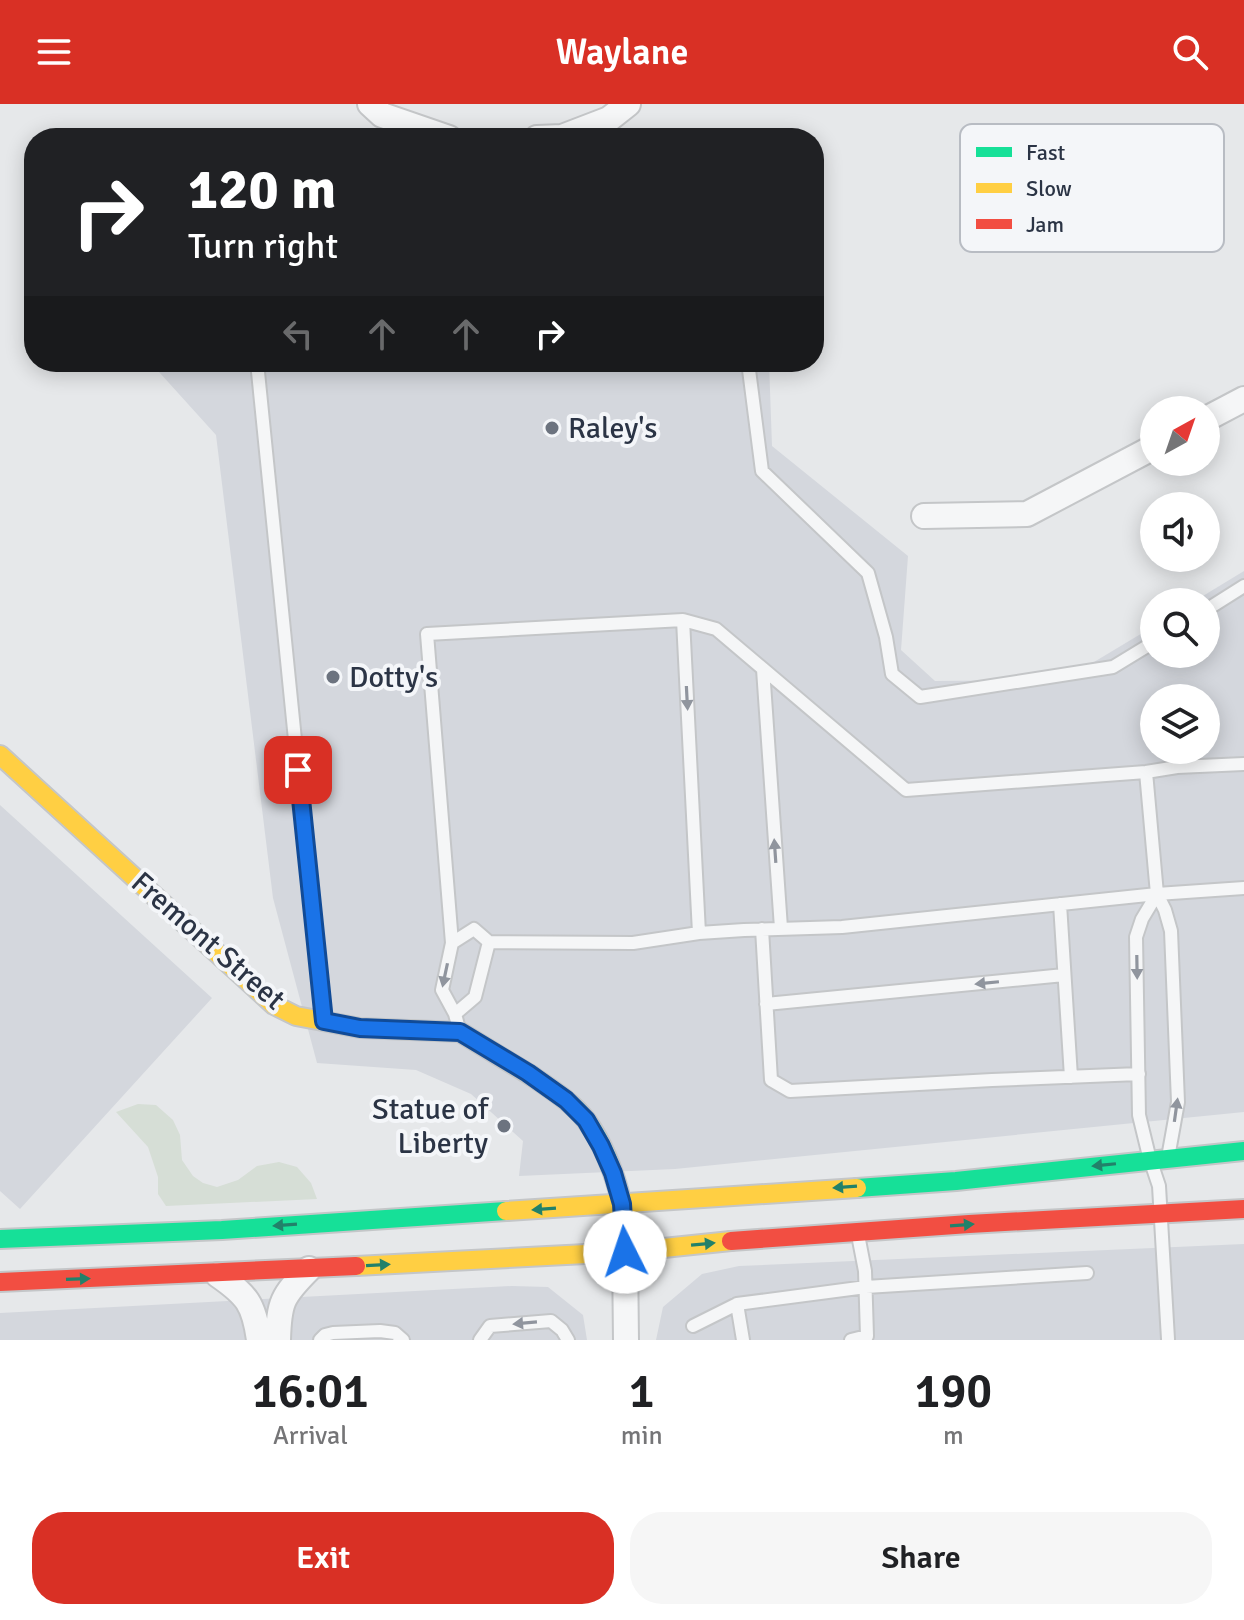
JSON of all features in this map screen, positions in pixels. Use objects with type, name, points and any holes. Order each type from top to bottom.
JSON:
[{"type":"main road","name":"Fremont Street","points":[[0,755],[274,1005],[296,1016],[360,1028],[460,1032],[566,1100],[586,1120],[607,1159],[622,1204],[625,1252]]},
{"type":"main road","points":[[0,1239],[222,1230],[956,1181],[1244,1151]]},
{"type":"main road","points":[[0,1282],[625,1252],[701,1243],[1244,1209]]},
{"type":"street","points":[[370,104],[382,115],[420,128]]},
{"type":"street","points":[[586,128],[609,119],[628,104]]},
{"type":"street","points":[[1220,412],[1244,399]]},
{"type":"street","points":[[924,516],[1027,514],[1140,454]]},
{"type":"street","name":"Fremont Street","points":[[625,1252],[626,1340]]},
{"type":"street","points":[[278,1340],[281,1303],[289,1289],[309,1269]]},
{"type":"street","points":[[216,1273],[240,1290],[250,1305],[259,1340]]},
{"type":"lane","points":[[258,372],[324,1021]]},
{"type":"lane","points":[[749,372],[762,471],[868,573],[886,637],[892,674],[920,697],[1113,667],[1140,651]]},
{"type":"lane","points":[[1220,601],[1244,586]]},
{"type":"lane","points":[[683,620],[699,933]]},
{"type":"lane","points":[[460,1032],[455,1014],[442,990],[452,943],[427,634],[683,620],[716,629],[906,790],[1244,764]]},
{"type":"lane","points":[[763,669],[781,928]]},
{"type":"lane","points":[[1146,772],[1157,894],[1171,931],[1178,1102],[1159,1159],[1168,1339]]},
{"type":"lane","points":[[452,943],[474,929],[489,942],[633,943],[699,933],[842,927],[1157,894],[1244,888]]},
{"type":"lane","points":[[1157,894],[1142,919],[1136,937],[1139,1115],[1159,1159]]},
{"type":"lane","points":[[1060,904],[1071,1077]]},
{"type":"lane","points":[[762,929],[771,1080],[790,1091],[1139,1074]]},
{"type":"lane","points":[[455,1014],[475,997],[489,942]]},
{"type":"lane","points":[[766,1004],[1064,975]]},
{"type":"lane","points":[[851,1340],[867,1338],[865,1271],[857,1233]]},
{"type":"lane","points":[[693,1326],[737,1304],[866,1287],[1087,1273]]},
{"type":"lane","points":[[737,1304],[743,1340]]},
{"type":"lane","points":[[480,1340],[490,1326],[551,1321],[568,1340]]},
{"type":"lane","points":[[320,1340],[333,1333],[380,1331],[395,1333],[403,1340]]},
{"type":"shaded area","points":[[159,372],[769,372],[772,446],[908,556],[901,650],[935,681],[1064,680],[1140,634],[1140,668],[1220,668],[1220,588],[1216,588],[1244,571],[1244,1112],[675,1169],[519,1176],[523,1141],[471,1094],[416,1070],[317,1063],[273,898],[216,435]]},
{"type":"shaded area","points":[[0,805],[212,998],[20,1209],[0,1191]]},
{"type":"shaded area","points":[[138,1104],[156,1105],[173,1120],[180,1135],[182,1160],[193,1176],[203,1183],[217,1187],[238,1180],[257,1166],[279,1162],[297,1167],[311,1183],[317,1199],[166,1206],[158,1194],[158,1177],[148,1147],[116,1112]]},
{"type":"shaded area","points":[[1244,1244],[1244,1340],[656,1340],[663,1307],[702,1274],[739,1266]]},
{"type":"shaded area","points":[[512,1286],[548,1287],[583,1315],[587,1340],[0,1340],[0,1313]]},
{"type":"traffic: fast","points":[[532,1076],[574,1107],[598,1139],[621,1201],[625,1252]]},
{"type":"traffic: fast","points":[[857,1188],[956,1181],[1244,1151]]},
{"type":"traffic: fast","points":[[0,1239],[222,1230],[506,1211]]},
{"type":"traffic: slow","points":[[0,755],[274,1005],[296,1016],[360,1028],[460,1032],[532,1076]]},
{"type":"traffic: slow","points":[[506,1211],[857,1188]]},
{"type":"traffic: slow","points":[[356,1266],[625,1252],[731,1241]]},
{"type":"traffic: jam","points":[[731,1241],[1244,1209]]},
{"type":"traffic: jam","points":[[0,1282],[356,1266]]},
{"type":"place","name":"Raley's","points":[[552,428]]},
{"type":"place","name":"Dotty's","points":[[333,677]]},
{"type":"place","name":"Statue of Liberty","points":[[504,1126]]},
{"type":"route","points":[[298,770],[324,1021],[360,1028],[460,1032],[566,1100],[586,1120],[613,1173],[622,1204],[625,1252]]}]
